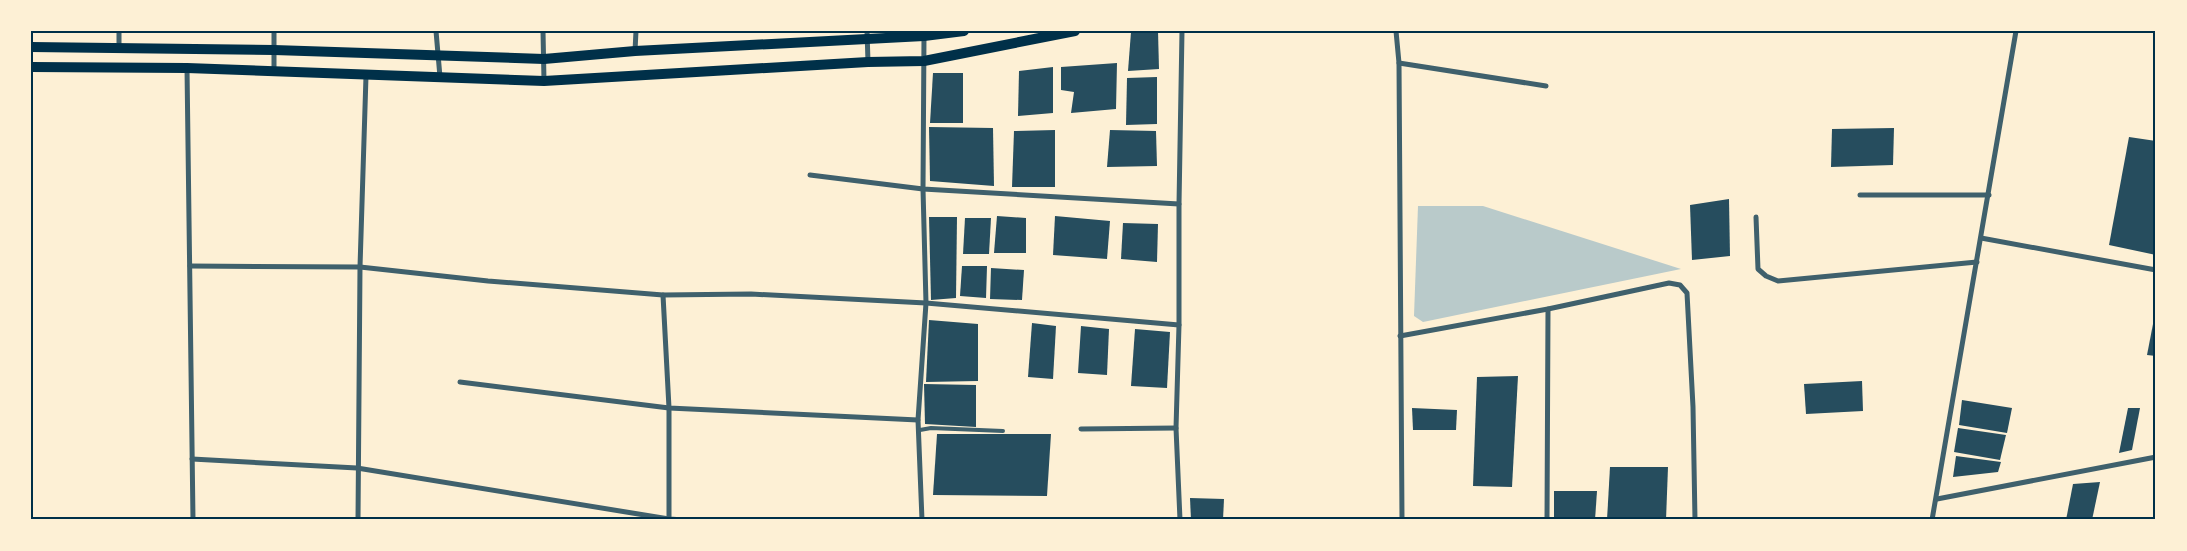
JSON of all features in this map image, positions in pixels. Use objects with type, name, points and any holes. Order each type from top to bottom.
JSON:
[{"type":"main road","points":[[31,47],[274,50],[544,59],[867,34],[924,36],[964,31]]},
{"type":"main road","points":[[31,67],[187,68],[274,73],[544,82],[868,62],[924,61],[1075,31]]},
{"type":"street","points":[[119,31],[119,47]]},
{"type":"street","points":[[274,31],[274,73]]},
{"type":"street","points":[[436,31],[440,78]]},
{"type":"street","points":[[543,31],[544,82]]},
{"type":"street","points":[[635,51],[636,31]]},
{"type":"street","points":[[1180,520],[1176,428],[1182,31]]},
{"type":"street","points":[[1396,31],[1400,63],[1402,520]]},
{"type":"street","points":[[1932,520],[2016,31]]},
{"type":"street","points":[[867,34],[868,62]]},
{"type":"street","points":[[922,520],[920,430],[918,420],[926,303],[923,188],[924,36]]},
{"type":"street","points":[[1400,63],[1546,86]]},
{"type":"street","points":[[187,68],[194,520]]},
{"type":"street","points":[[358,520],[360,267],[366,76]]},
{"type":"street","points":[[810,175],[923,188],[1179,204]]},
{"type":"street","points":[[1860,195],[1989,195]]},
{"type":"street","points":[[1756,217],[1758,269],[1766,276],[1778,281],[1977,262]]},
{"type":"street","points":[[1981,238],[2156,270]]},
{"type":"street","points":[[190,266],[360,267],[488,281],[663,295],[751,294],[926,303],[1179,325]]},
{"type":"street","points":[[1400,336],[1548,309],[1669,283],[1680,285],[1687,293],[1693,407],[1695,520]]},
{"type":"street","points":[[663,295],[669,408],[669,519]]},
{"type":"street","points":[[1547,520],[1548,309]]},
{"type":"street","points":[[460,382],[669,408],[918,420]]},
{"type":"street","points":[[1081,429],[1176,428]]},
{"type":"street","points":[[1937,499],[2156,457]]},
{"type":"street","points":[[192,459],[357,468],[684,520]]},
{"type":"lane","points":[[920,430],[931,428],[1003,431]]},
{"type":"shaded area","points":[[1418,206],[1483,206],[1681,269],[1423,322],[1414,316]]},
{"type":"building","points":[[1158,31],[1159,69],[1128,71],[1131,32]]},
{"type":"building","points":[[1117,63],[1116,109],[1071,113],[1074,92],[1061,90],[1061,67]]},
{"type":"building","points":[[1053,67],[1053,113],[1018,116],[1019,71]]},
{"type":"building","points":[[933,73],[963,73],[963,123],[930,123]]},
{"type":"building","points":[[1157,77],[1157,124],[1126,125],[1127,78]]},
{"type":"building","points":[[929,127],[993,128],[994,186],[930,181]]},
{"type":"building","points":[[1894,128],[1893,165],[1831,167],[1832,129]]},
{"type":"building","points":[[1055,130],[1055,187],[1012,187],[1014,131]]},
{"type":"building","points":[[1110,130],[1156,131],[1157,166],[1107,167]]},
{"type":"building","points":[[2129,137],[2156,141],[2156,255],[2109,245]]},
{"type":"building","points":[[1729,199],[1730,256],[1692,260],[1690,205]]},
{"type":"building","points":[[997,216],[1026,218],[1026,253],[994,253]]},
{"type":"building","points":[[1055,216],[1110,221],[1107,259],[1053,255]]},
{"type":"building","points":[[929,217],[957,217],[956,298],[931,300]]},
{"type":"building","points":[[965,218],[991,218],[989,254],[963,254]]},
{"type":"building","points":[[1123,223],[1158,224],[1157,262],[1121,259]]},
{"type":"building","points":[[962,266],[987,266],[986,298],[960,296]]},
{"type":"building","points":[[991,268],[1024,270],[1022,300],[990,299]]},
{"type":"building","points":[[929,320],[978,324],[978,381],[926,382]]},
{"type":"building","points":[[2156,321],[2156,356],[2147,355],[2153,324]]},
{"type":"building","points":[[1032,323],[1056,326],[1053,379],[1028,377]]},
{"type":"building","points":[[1081,326],[1109,329],[1107,375],[1078,373]]},
{"type":"building","points":[[1135,329],[1170,332],[1167,388],[1131,386]]},
{"type":"building","points":[[1518,376],[1512,487],[1473,486],[1477,377]]},
{"type":"building","points":[[1862,381],[1863,411],[1806,414],[1804,384]]},
{"type":"building","points":[[924,384],[976,385],[976,427],[925,424]]},
{"type":"building","points":[[1962,400],[2012,408],[2007,433],[1959,425]]},
{"type":"building","points":[[1412,408],[1457,410],[1456,430],[1413,430]]},
{"type":"building","points":[[2128,408],[2140,408],[2132,450],[2119,453]]},
{"type":"building","points":[[1958,428],[2006,435],[2000,460],[1954,452]]},
{"type":"building","points":[[937,434],[1051,434],[1047,496],[933,495]]},
{"type":"building","points":[[1956,456],[2001,462],[1998,472],[1953,477]]},
{"type":"building","points":[[1610,467],[1668,467],[1666,520],[1607,520]]},
{"type":"building","points":[[2100,482],[2092,520],[2066,520],[2073,484]]},
{"type":"building","points":[[1554,491],[1597,491],[1595,520],[1554,520]]},
{"type":"building","points":[[1190,498],[1224,499],[1223,520],[1191,520]]}]
